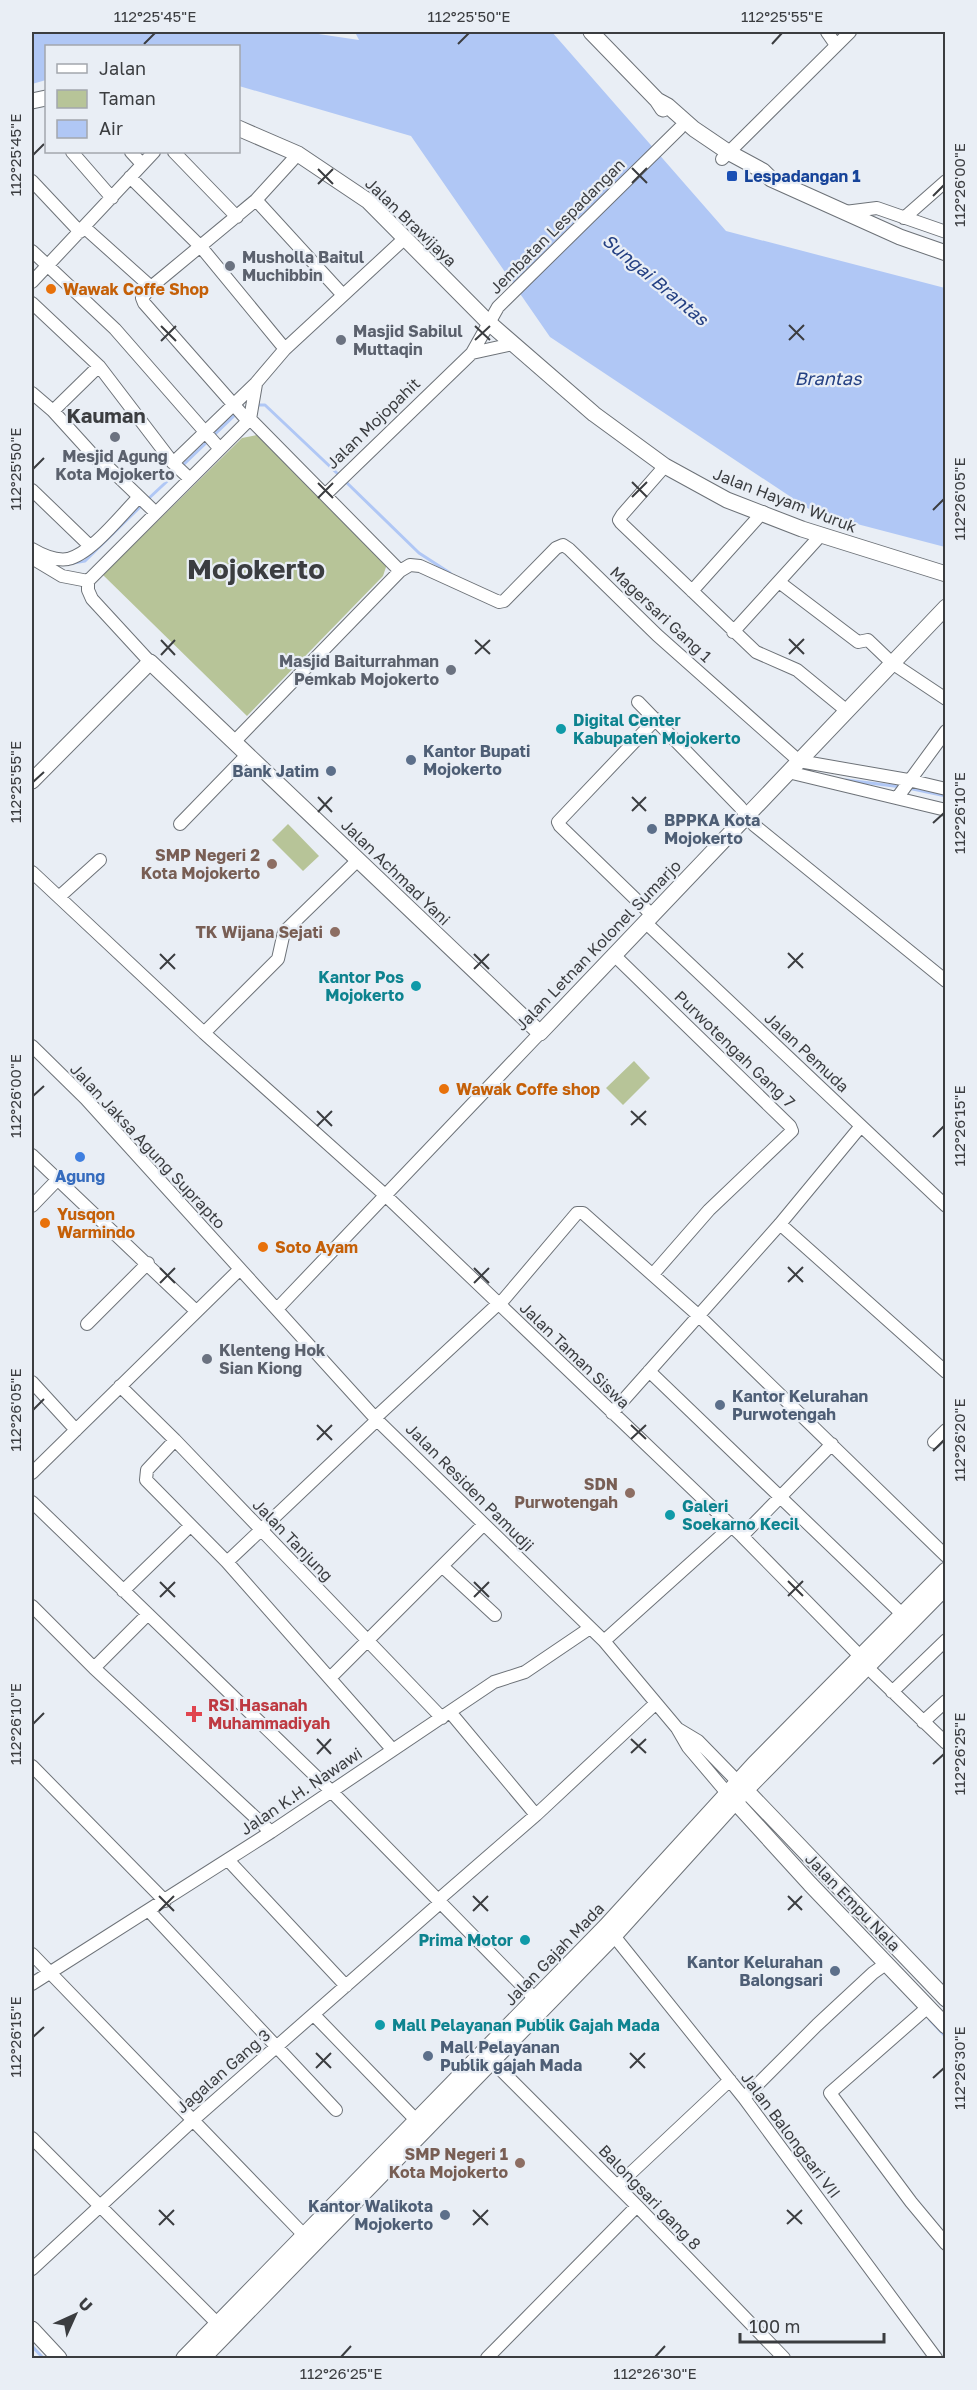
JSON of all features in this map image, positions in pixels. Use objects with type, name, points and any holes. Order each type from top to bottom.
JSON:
[{"type":"main road","points":[[591,32],[657,100],[725,155]]},
{"type":"main road","points":[[657,100],[680,133],[763,171],[771,179],[900,237],[945,253]]},
{"type":"main road","name":"Jalan Brawijaya","points":[[240,129],[298,154],[368,201],[404,239],[496,314],[513,344]]},
{"type":"main road","name":"Jalan Hayam Wuruk","points":[[513,344],[662,469],[727,500],[821,535],[945,574]]},
{"type":"main road","name":"Jalan Letnan Kolonel Sumarjo","points":[[540,1033],[788,772],[796,758],[843,708],[892,663],[945,607]]},
{"type":"main road","points":[[32,781],[150,662]]},
{"type":"main road","name":"Jalan Achmad Yani","points":[[150,662],[540,1033]]},
{"type":"main road","name":"Jalan Gajah Mada","points":[[863,1661],[902,1614],[945,1570]]},
{"type":"main road","name":"Jalan Gajah Mada","points":[[203,2358],[482,2065],[606,1926],[863,1661],[945,1587]]},
{"type":"main road","name":"Jalan Gajah Mada","points":[[539,2003],[614,1936],[737,1792]]},
{"type":"main road","name":"Jalan Empu Nala","points":[[737,1792],[810,1884],[945,2026]]},
{"type":"main road","name":"Jalan Empu Nala","points":[[737,1792],[945,1999]]},
{"type":"main road","name":"Jalan Gajah Mada","points":[[184,2358],[417,2121],[482,2065]]},
{"type":"main road","points":[[32,2329],[59,2358]]},
{"type":"street","points":[[826,32],[836,45]]},
{"type":"street","points":[[725,155],[850,32]]},
{"type":"street","name":"Jembatan Lespadangan","points":[[496,314],[680,133]]},
{"type":"street","points":[[73,153],[112,198]]},
{"type":"street","points":[[132,153],[142,164]]},
{"type":"street","points":[[32,282],[153,153]]},
{"type":"street","points":[[175,153],[237,217]]},
{"type":"street","points":[[234,742],[405,568],[325,495],[144,303],[142,298],[151,287],[256,200],[298,154]]},
{"type":"street","points":[[130,177],[201,247],[285,349]]},
{"type":"street","points":[[32,181],[82,229],[151,287]]},
{"type":"street","points":[[904,218],[945,182]]},
{"type":"street","points":[[256,200],[342,294]]},
{"type":"street","points":[[845,212],[870,208],[883,210],[945,232]]},
{"type":"street","points":[[150,662],[92,599],[88,590],[88,581],[156,513],[180,469],[245,411],[256,383],[285,349],[404,239]]},
{"type":"street","points":[[32,251],[119,334],[211,439]]},
{"type":"street","points":[[32,303],[99,366],[180,469]]},
{"type":"street","name":"Jalan Mojopahit","points":[[325,495],[472,353],[496,314]]},
{"type":"street","points":[[472,353],[513,344]]},
{"type":"street","points":[[53,411],[99,366]]},
{"type":"street","points":[[180,469],[245,411],[256,383]]},
{"type":"street","points":[[32,393],[53,411],[103,466],[105,464],[156,513]]},
{"type":"street","points":[[662,469],[620,520],[733,632],[761,656],[797,670],[843,708]]},
{"type":"street","points":[[32,489],[90,546]]},
{"type":"street","points":[[32,549],[43,556],[68,559],[90,546],[142,500]]},
{"type":"street","points":[[692,591],[763,512]]},
{"type":"street","points":[[733,632],[821,535]]},
{"type":"street","name":"Magersari Gang 1","points":[[405,568],[420,566],[499,602],[507,598],[556,548],[563,545],[657,635],[796,758]]},
{"type":"street","points":[[32,558],[62,576],[88,581]]},
{"type":"street","points":[[779,582],[858,642],[868,640],[892,663],[945,699]]},
{"type":"street","points":[[638,702],[754,825],[945,981]]},
{"type":"street","name":"Jalan Pemuda","points":[[656,719],[558,822],[560,826],[649,919],[945,1206]]},
{"type":"street","points":[[903,789],[945,731]]},
{"type":"street","points":[[180,824],[247,754]]},
{"type":"street","points":[[796,758],[903,789],[945,810]]},
{"type":"street","points":[[788,772],[903,789],[945,789]]},
{"type":"street","points":[[204,1033],[278,959],[284,932],[358,860]]},
{"type":"street","points":[[59,897],[100,861]]},
{"type":"street","name":"Jalan Taman Siswa","points":[[32,872],[204,1033],[385,1195],[732,1526],[892,1692],[945,1743]]},
{"type":"street","name":"Purwotengah Gang 7","points":[[614,955],[790,1126],[792,1131],[709,1210],[654,1273]]},
{"type":"street","name":"Jalan Letnan Kolonel Sumarjo","points":[[277,1309],[540,1033]]},
{"type":"street","name":"Jalan Jaksa Agung Suprapto","points":[[32,1046],[86,1099],[239,1269]]},
{"type":"street","points":[[612,1413],[780,1224],[861,1126]]},
{"type":"street","points":[[32,1155],[196,1311]]},
{"type":"street","points":[[32,1206],[58,1179]]},
{"type":"street","points":[[227,1562],[498,1304],[580,1211],[654,1273],[945,1556]]},
{"type":"street","points":[[780,1224],[945,1372]]},
{"type":"street","points":[[87,1324],[148,1263]]},
{"type":"street","points":[[32,1473],[239,1269]]},
{"type":"street","name":"Jalan Residen Pamudji","points":[[239,1269],[376,1419],[604,1641],[677,1728],[698,1741],[737,1792]]},
{"type":"street","points":[[649,1371],[902,1614]]},
{"type":"street","points":[[32,1382],[76,1430]]},
{"type":"street","name":"Jalan Tanjung","points":[[120,1386],[368,1640],[446,1715],[536,1815]]},
{"type":"street","points":[[934,1442],[945,1430]]},
{"type":"street","points":[[175,1440],[147,1470],[146,1480],[227,1562],[392,1749]]},
{"type":"street","points":[[742,1536],[832,1444]]},
{"type":"street","points":[[32,1503],[331,1791],[539,2003]]},
{"type":"street","points":[[330,1678],[483,1525]]},
{"type":"street","points":[[123,1591],[190,1526]]},
{"type":"street","points":[[604,1641],[732,1526]]},
{"type":"street","points":[[443,1567],[495,1616]]},
{"type":"street","points":[[32,1606],[94,1668],[271,1832]]},
{"type":"street","points":[[94,1668],[148,1614]]},
{"type":"street","name":"Jalan K.H. Nawawi","points":[[32,1984],[271,1832],[494,1682],[525,1672],[590,1628]]},
{"type":"street","points":[[892,1692],[945,1640]]},
{"type":"street","points":[[923,1722],[945,1701]]},
{"type":"street","name":"Jagalan Gang 3","points":[[32,2268],[98,2205],[536,1815],[655,1704]]},
{"type":"street","points":[[32,1766],[165,1901]]},
{"type":"street","points":[[228,1860],[346,1986]]},
{"type":"street","points":[[149,1911],[336,2110]]},
{"type":"street","name":"Jalan Balongsari VII","points":[[614,1936],[744,2098],[936,2358]]},
{"type":"street","points":[[32,1954],[304,2235]]},
{"type":"street","points":[[744,2098],[817,2025],[887,1963]]},
{"type":"street","points":[[926,2008],[830,2093],[945,2244]]},
{"type":"street","points":[[314,2015],[417,2121]]},
{"type":"street","name":"Balongsari gang 8","points":[[482,2065],[617,2186],[783,2358]]},
{"type":"street","points":[[617,2186],[730,2080]]},
{"type":"street","points":[[32,2138],[218,2324]]},
{"type":"street","points":[[487,2358],[637,2206]]},
{"type":"green space","points":[[257,435],[387,564],[383,576],[247,716],[103,575],[242,438]]},
{"type":"green space","points":[[288,824],[319,856],[303,871],[272,840]]},
{"type":"green space","points":[[634,1061],[650,1078],[623,1105],[606,1088]]},
{"type":"water","name":"Brantas","points":[[32,32],[305,32],[359,40],[355,32],[552,32],[726,231],[945,288],[945,547],[815,513],[550,337],[411,136],[240,86],[240,45],[45,45],[45,80],[32,84]]},
{"type":"waterway","points":[[255,405],[265,405],[340,476]]},
{"type":"waterway","points":[[214,435],[237,413]]},
{"type":"waterway","points":[[181,467],[209,440]]},
{"type":"waterway","points":[[147,500],[177,472]]},
{"type":"waterway","points":[[345,481],[419,553],[450,573]]},
{"type":"waterway","points":[[73,563],[85,561],[142,505]]},
{"type":"waterway","points":[[846,780],[902,787]]},
{"type":"waterway","points":[[908,788],[946,796]]},
{"type":"waterway","points":[[930,2020],[946,2037]]},
{"type":"waterway","points":[[32,2346],[43,2358]]},
{"type":"place","name":"Lespadangan 1","points":[[732,176]]},
{"type":"place","name":"Musholla Baitul Muchibbin","points":[[230,266]]},
{"type":"place","name":"Wawak Coffe Shop","points":[[51,289]]},
{"type":"place","name":"Masjid Sabilul Muttaqin","points":[[341,340]]},
{"type":"place","name":"Mesjid Agung Kota Mojokerto","points":[[115,437]]},
{"type":"place","name":"Masjid Baiturrahman Pemkab Mojokerto","points":[[451,670]]},
{"type":"place","name":"Digital Center Kabupaten Mojokerto","points":[[561,729]]},
{"type":"place","name":"Kantor Bupati Mojokerto","points":[[411,760]]},
{"type":"place","name":"Bank Jatim","points":[[331,771]]},
{"type":"place","name":"BPPKA Kota Mojokerto","points":[[652,829]]},
{"type":"place","name":"SMP Negeri 2 Kota Mojokerto","points":[[272,864]]},
{"type":"place","name":"TK Wijana Sejati","points":[[335,932]]},
{"type":"place","name":"Kantor Pos Mojokerto","points":[[416,986]]},
{"type":"place","name":"Wawak Coffe shop","points":[[444,1089]]},
{"type":"place","name":"Agung","points":[[80,1157]]},
{"type":"place","name":"Yusqon Warmindo","points":[[45,1223]]},
{"type":"place","name":"Soto Ayam","points":[[263,1247]]},
{"type":"place","name":"Klenteng Hok Sian Kiong","points":[[207,1359]]},
{"type":"place","name":"Kantor Kelurahan Purwotengah","points":[[720,1405]]},
{"type":"place","name":"SDN Purwotengah","points":[[630,1493]]},
{"type":"place","name":"Galeri Soekarno Kecil","points":[[670,1515]]},
{"type":"place","name":"RSI Hasanah Muhammadiyah","points":[[194,1714]]},
{"type":"place","name":"Prima Motor","points":[[525,1940]]},
{"type":"place","name":"Kantor Kelurahan Balongsari","points":[[835,1971]]},
{"type":"place","name":"Mall Pelayanan Publik Gajah Mada","points":[[380,2025]]},
{"type":"place","name":"Mall Pelayanan Publik gajah Mada","points":[[428,2056]]},
{"type":"place","name":"SMP Negeri 1 Kota Mojokerto","points":[[520,2163]]},
{"type":"place","name":"Kantor Walikota Mojokerto","points":[[445,2215]]},
{"type":"district","name":"Kauman","points":[[106,416]]},
{"type":"district","name":"Mojokerto","points":[[256,569]]},
{"type":"water label","name":"Sungai Brantas","points":[[655,280]]}]
